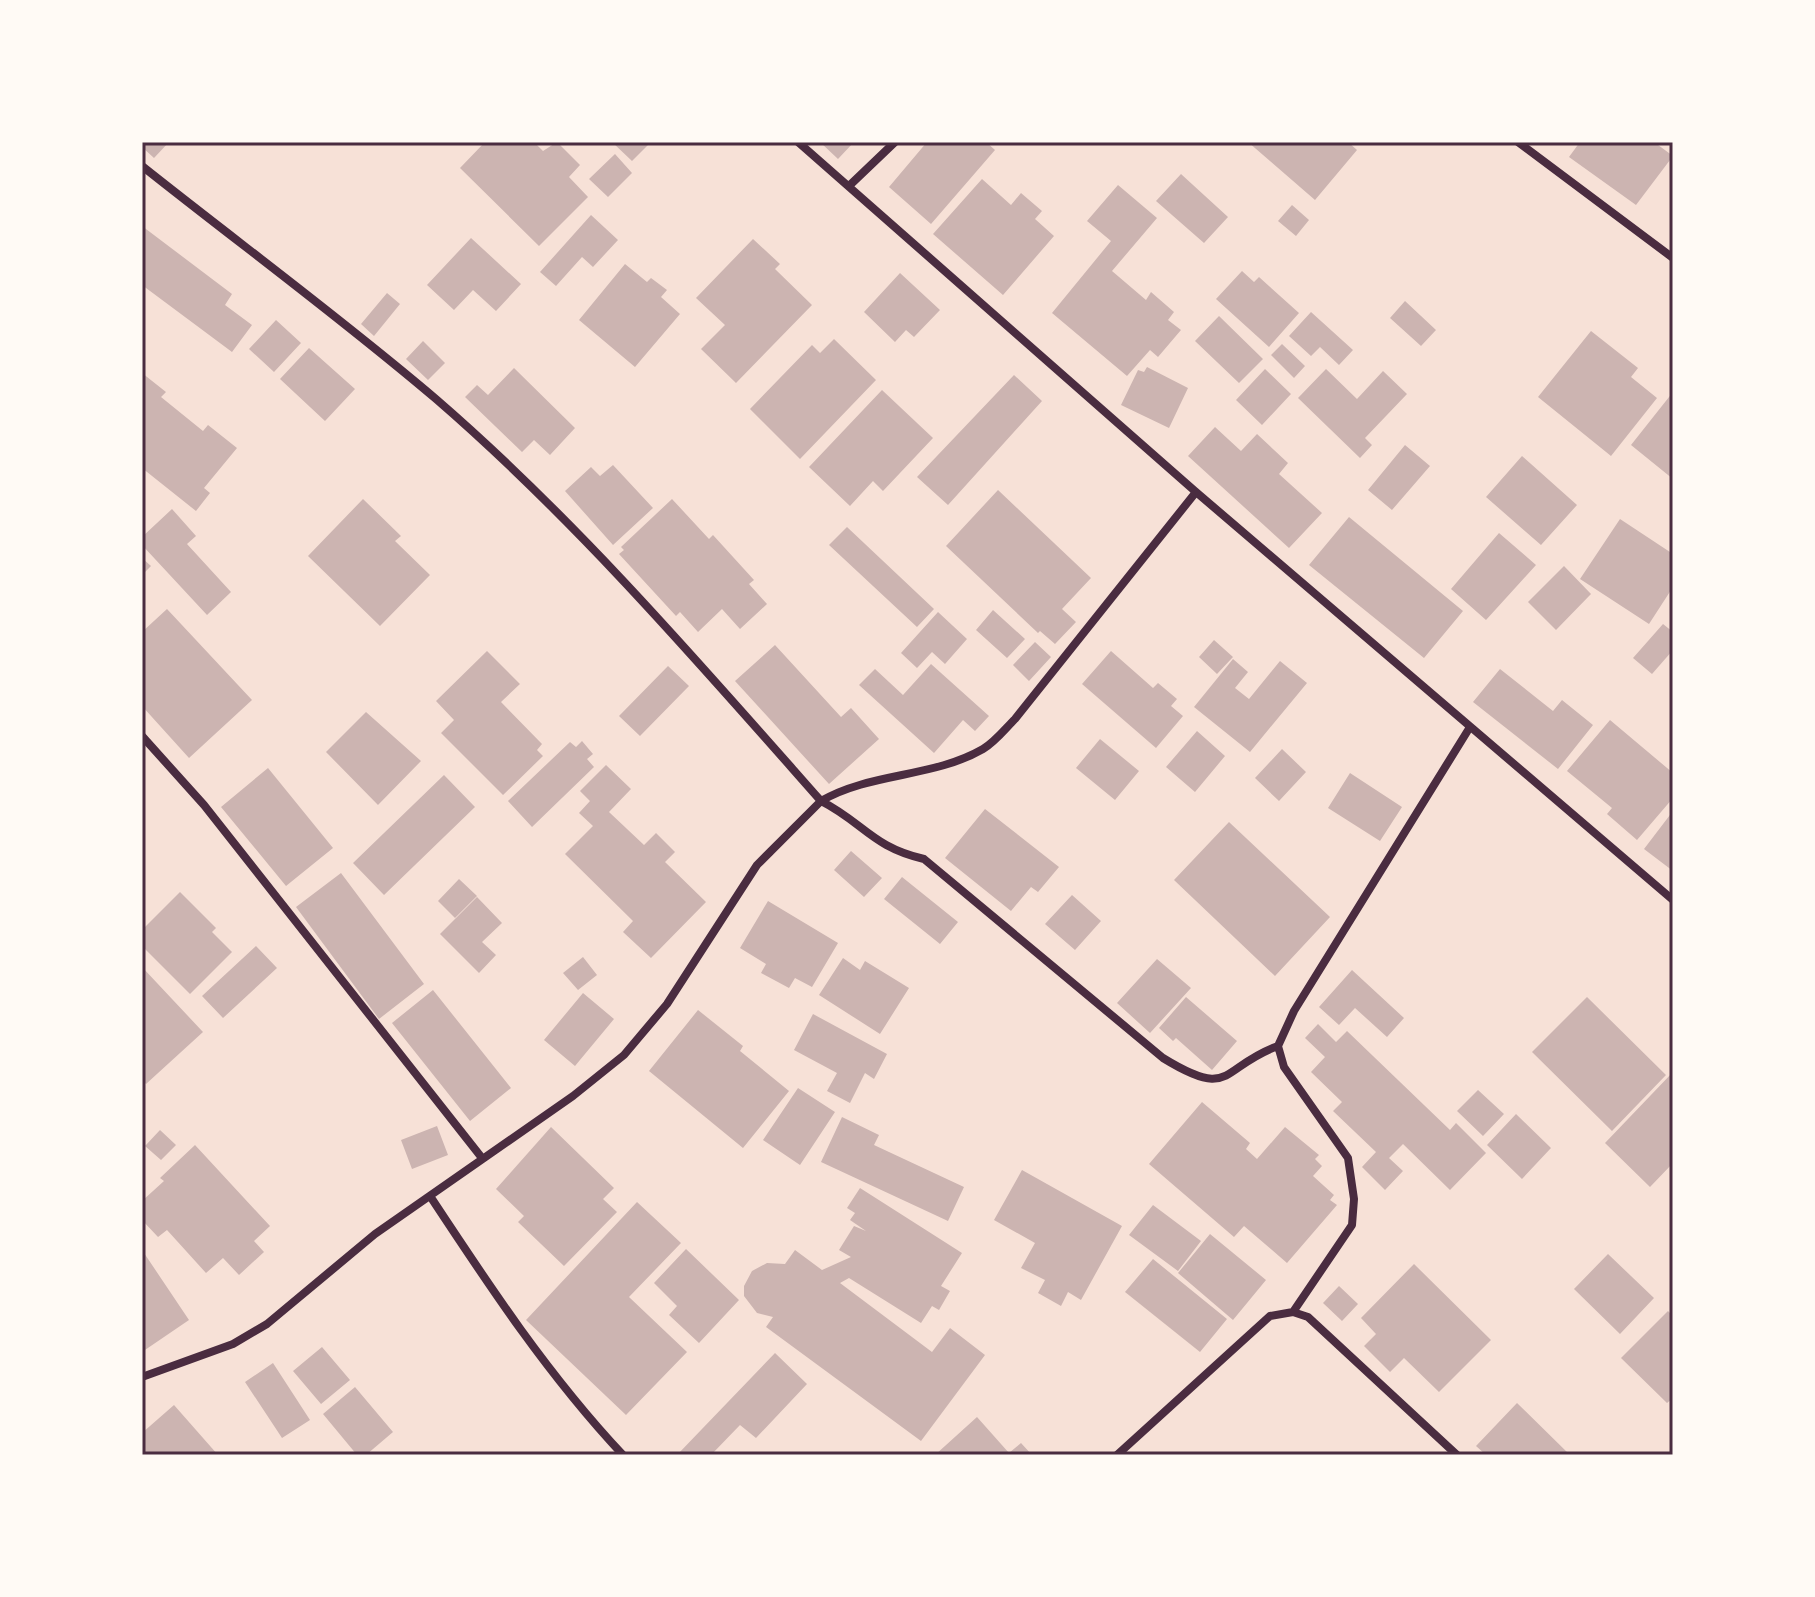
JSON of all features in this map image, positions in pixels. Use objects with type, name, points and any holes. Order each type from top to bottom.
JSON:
[{"type":"street","points":[[798,142],[1196,492],[1673,900]]},
{"type":"street","points":[[850,185],[895,142]]},
{"type":"street","points":[[1518,142],[1673,258]]},
{"type":"street","points":[[142,166],[436,400],[535,493],[700,664],[821,801],[844,813],[884,846],[924,859],[1163,1058],[1194,1077],[1223,1079],[1278,1046],[1294,1011],[1470,727]]},
{"type":"street","points":[[142,1377],[233,1344],[267,1324],[375,1234],[573,1096],[624,1055],[667,1004],[757,865],[821,801],[847,786],[952,763],[985,748],[1015,719],[1196,492]]},
{"type":"street","points":[[142,736],[204,805],[482,1158]]},
{"type":"street","points":[[1278,1046],[1284,1067],[1348,1158],[1354,1199],[1352,1225],[1293,1312]]},
{"type":"street","points":[[430,1196],[524,1338],[570,1398],[623,1455]]},
{"type":"street","points":[[1117,1455],[1270,1316],[1293,1312],[1308,1317],[1457,1455]]},
{"type":"building","points":[[142,142],[169,142],[154,158],[142,147]]},
{"type":"building","points":[[485,142],[534,142],[543,151],[557,142],[580,165],[569,177],[588,197],[539,246],[460,168]]},
{"type":"building","points":[[612,142],[651,142],[632,161]]},
{"type":"building","points":[[820,142],[854,142],[838,159]]},
{"type":"building","points":[[927,142],[986,142],[995,150],[931,224],[889,187]]},
{"type":"building","points":[[1248,142],[1348,142],[1357,150],[1315,200]]},
{"type":"building","points":[[1580,142],[1654,142],[1673,156],[1636,205],[1569,157]]},
{"type":"building","points":[[615,154],[632,173],[608,197],[589,179]]},
{"type":"building","points":[[1181,174],[1228,217],[1204,243],[1156,201]]},
{"type":"building","points":[[982,179],[1011,205],[1021,193],[1042,211],[1035,219],[1054,236],[1003,295],[933,234]]},
{"type":"building","points":[[1118,185],[1157,218],[1112,271],[1146,300],[1151,292],[1174,312],[1168,320],[1181,330],[1158,357],[1150,350],[1127,376],[1052,313],[1111,241],[1087,221]]},
{"type":"building","points":[[1292,205],[1309,220],[1296,236],[1278,221]]},
{"type":"building","points":[[591,215],[618,240],[593,267],[582,257],[556,286],[540,272]]},
{"type":"building","points":[[142,226],[232,294],[225,305],[252,325],[232,352],[142,285]]},
{"type":"building","points":[[471,238],[521,284],[496,311],[473,290],[454,310],[427,285]]},
{"type":"building","points":[[753,239],[780,264],[775,269],[812,305],[736,383],[701,349],[725,325],[696,298]]},
{"type":"building","points":[[625,264],[647,282],[651,278],[667,290],[661,297],[680,314],[635,367],[579,320]]},
{"type":"building","points":[[1242,271],[1254,282],[1259,277],[1299,313],[1269,347],[1216,299]]},
{"type":"building","points":[[900,273],[940,310],[914,337],[906,330],[895,342],[864,312]]},
{"type":"building","points":[[387,293],[400,304],[374,336],[361,324]]},
{"type":"building","points":[[1405,301],[1436,330],[1421,346],[1390,318]]},
{"type":"building","points":[[1311,312],[1353,350],[1339,365],[1320,347],[1311,356],[1289,336]]},
{"type":"building","points":[[1219,316],[1263,359],[1239,383],[1195,341]]},
{"type":"building","points":[[276,320],[301,343],[274,372],[249,349]]},
{"type":"building","points":[[1591,331],[1638,368],[1631,377],[1657,398],[1611,456],[1538,397]]},
{"type":"building","points":[[834,339],[876,380],[800,459],[750,409],[812,345],[820,353]]},
{"type":"building","points":[[423,341],[445,363],[428,380],[406,359]]},
{"type":"building","points":[[1282,344],[1305,366],[1294,378],[1271,355]]},
{"type":"building","points":[[309,348],[355,389],[325,421],[280,379]]},
{"type":"building","points":[[1147,367],[1188,388],[1169,428],[1121,405],[1138,370],[1144,372]]},
{"type":"building","points":[[514,368],[575,428],[550,455],[534,440],[522,452],[465,397],[477,385],[488,395]]},
{"type":"building","points":[[1265,369],[1291,394],[1262,425],[1236,400]]},
{"type":"building","points":[[1326,369],[1357,399],[1383,371],[1407,394],[1365,438],[1372,445],[1360,458],[1298,398]]},
{"type":"building","points":[[142,373],[166,392],[161,397],[203,431],[208,425],[237,448],[204,488],[210,493],[196,511],[142,468]]},
{"type":"building","points":[[1014,375],[1042,401],[948,505],[917,477]]},
{"type":"building","points":[[882,390],[933,438],[883,491],[873,481],[850,506],[809,467]]},
{"type":"building","points":[[1673,392],[1673,479],[1631,445]]},
{"type":"building","points":[[1215,427],[1241,451],[1257,434],[1288,463],[1279,474],[1322,513],[1289,548],[1188,456]]},
{"type":"building","points":[[1405,445],[1430,466],[1392,510],[1368,490]]},
{"type":"building","points":[[1522,456],[1577,505],[1541,545],[1486,497]]},
{"type":"building","points":[[613,465],[653,508],[613,545],[565,491],[591,467],[600,476]]},
{"type":"building","points":[[998,490],[1091,578],[1062,609],[1076,622],[1055,644],[1040,631],[1038,633],[946,546]]},
{"type":"building","points":[[363,499],[401,536],[395,541],[430,575],[380,626],[308,556]]},
{"type":"building","points":[[672,499],[709,539],[713,535],[754,580],[749,584],[767,604],[740,629],[722,609],[698,632],[680,612],[676,616],[619,554],[624,550],[621,547]]},
{"type":"building","points":[[172,509],[196,536],[187,544],[231,592],[207,615],[142,545],[142,537]]},
{"type":"building","points":[[1349,517],[1463,611],[1424,658],[1309,565]]},
{"type":"building","points":[[1620,519],[1673,554],[1673,587],[1649,624],[1580,579]]},
{"type":"building","points":[[847,527],[934,609],[917,627],[829,545]]},
{"type":"building","points":[[1499,533],[1536,565],[1486,620],[1451,589]]},
{"type":"building","points":[[142,558],[151,566],[142,575]]},
{"type":"building","points":[[1564,566],[1591,594],[1556,630],[1528,602]]},
{"type":"building","points":[[167,609],[252,700],[189,758],[142,706],[142,632]]},
{"type":"building","points":[[993,610],[1025,639],[1007,658],[976,630]]},
{"type":"building","points":[[938,612],[967,639],[945,664],[932,652],[917,668],[901,653]]},
{"type":"building","points":[[1663,624],[1673,632],[1673,650],[1652,674],[1633,658]]},
{"type":"building","points":[[1214,640],[1233,657],[1217,674],[1199,657]]},
{"type":"building","points":[[1035,642],[1051,657],[1029,681],[1013,665]]},
{"type":"building","points":[[775,645],[841,717],[851,708],[879,739],[829,784],[735,681]]},
{"type":"building","points":[[487,651],[520,684],[501,702],[542,744],[537,750],[543,756],[503,795],[441,733],[454,720],[436,701]]},
{"type":"building","points":[[1111,651],[1153,688],[1158,683],[1177,699],[1171,706],[1183,716],[1156,748],[1082,684]]},
{"type":"building","points":[[1233,659],[1248,672],[1235,688],[1249,699],[1280,661],[1307,683],[1250,752],[1194,707]]},
{"type":"building","points":[[931,664],[989,716],[975,731],[963,720],[934,753],[859,685],[875,669],[903,695]]},
{"type":"building","points":[[668,666],[689,686],[640,736],[619,716]]},
{"type":"building","points":[[1500,669],[1553,711],[1562,700],[1593,725],[1558,769],[1473,702]]},
{"type":"building","points":[[366,712],[421,761],[378,805],[326,752]]},
{"type":"building","points":[[1610,720],[1673,773],[1673,798],[1637,840],[1607,814],[1612,808],[1567,771]]},
{"type":"building","points":[[1197,731],[1225,756],[1195,792],[1166,767]]},
{"type":"building","points":[[1100,739],[1139,771],[1115,800],[1076,768]]},
{"type":"building","points":[[582,741],[593,754],[587,759],[594,767],[532,827],[508,801],[570,742],[576,747]]},
{"type":"building","points":[[1282,749],[1306,772],[1279,801],[1255,778]]},
{"type":"building","points":[[606,765],[631,789],[609,812],[644,845],[656,833],[675,852],[665,862],[706,902],[651,958],[623,932],[633,921],[565,854],[593,826],[579,813],[590,801],[580,791]]},
{"type":"building","points":[[268,768],[333,848],[286,886],[221,807]]},
{"type":"building","points":[[1350,773],[1402,807],[1380,841],[1328,808]]},
{"type":"building","points":[[444,775],[475,807],[384,895],[353,863]]},
{"type":"building","points":[[985,809],[1059,867],[1038,892],[1031,887],[1011,911],[945,858]]},
{"type":"building","points":[[1673,811],[1673,871],[1644,849]]},
{"type":"building","points":[[1229,822],[1330,917],[1275,976],[1174,880]]},
{"type":"building","points":[[851,851],[882,878],[864,897],[834,870]]},
{"type":"building","points":[[341,873],[424,984],[379,1019],[296,907]]},
{"type":"building","points":[[902,877],[958,922],[940,944],[884,899]]},
{"type":"building","points":[[459,879],[477,896],[455,918],[438,901]]},
{"type":"building","points":[[180,892],[216,928],[212,932],[232,952],[190,994],[142,946],[142,930]]},
{"type":"building","points":[[1072,895],[1101,921],[1075,950],[1045,924]]},
{"type":"building","points":[[477,897],[502,923],[482,942],[496,955],[479,973],[440,934]]},
{"type":"building","points":[[768,901],[838,943],[812,987],[795,978],[789,988],[761,973],[766,964],[740,948]]},
{"type":"building","points":[[256,946],[277,968],[223,1018],[202,996]]},
{"type":"building","points":[[583,957],[597,975],[578,990],[563,973]]},
{"type":"building","points":[[843,958],[860,970],[865,961],[909,988],[880,1034],[819,995]]},
{"type":"building","points":[[1157,959],[1191,988],[1150,1033],[1117,1003]]},
{"type":"building","points":[[142,967],[203,1032],[146,1084],[142,1080]]},
{"type":"building","points":[[1352,970],[1404,1018],[1387,1037],[1355,1008],[1339,1025],[1319,1007]]},
{"type":"building","points":[[433,990],[511,1088],[470,1121],[392,1023]]},
{"type":"building","points":[[583,993],[614,1019],[575,1066],[544,1040]]},
{"type":"building","points":[[1186,997],[1237,1041],[1212,1070],[1176,1038],[1173,1041],[1159,1028]]},
{"type":"building","points":[[1587,997],[1666,1075],[1612,1131],[1532,1052]]},
{"type":"building","points":[[698,1010],[743,1046],[740,1051],[789,1091],[743,1148],[649,1071]]},
{"type":"building","points":[[813,1014],[887,1054],[874,1079],[865,1073],[850,1103],[827,1091],[837,1073],[794,1050]]},
{"type":"building","points":[[1318,1024],[1336,1042],[1347,1031],[1450,1130],[1456,1123],[1486,1153],[1450,1190],[1403,1144],[1389,1158],[1403,1171],[1385,1190],[1362,1167],[1376,1152],[1333,1111],[1342,1102],[1311,1072],[1325,1057],[1305,1038]]},
{"type":"building","points":[[1673,1072],[1673,1163],[1650,1187],[1605,1143]]},
{"type":"building","points":[[798,1088],[835,1112],[800,1165],[763,1140]]},
{"type":"building","points":[[1478,1090],[1504,1114],[1483,1136],[1457,1111]]},
{"type":"building","points":[[1202,1102],[1250,1143],[1246,1149],[1257,1159],[1285,1127],[1319,1155],[1315,1159],[1322,1166],[1313,1176],[1334,1195],[1330,1200],[1337,1205],[1287,1263],[1244,1226],[1234,1237],[1149,1164]]},
{"type":"building","points":[[1516,1114],[1551,1148],[1522,1179],[1487,1145]]},
{"type":"building","points":[[842,1117],[879,1135],[874,1145],[964,1187],[948,1221],[821,1162]]},
{"type":"building","points":[[437,1126],[448,1155],[412,1169],[401,1140]]},
{"type":"building","points":[[551,1127],[614,1188],[603,1199],[617,1212],[564,1266],[518,1222],[524,1216],[496,1189]]},
{"type":"building","points":[[160,1130],[176,1145],[161,1160],[145,1146]]},
{"type":"building","points":[[195,1145],[270,1226],[254,1241],[264,1252],[239,1275],[223,1258],[206,1273],[167,1230],[158,1237],[142,1220],[142,1201],[164,1181],[160,1178]]},
{"type":"building","points":[[1022,1170],[1122,1226],[1081,1300],[1068,1292],[1061,1306],[1038,1293],[1045,1280],[1021,1268],[1035,1243],[994,1220]]},
{"type":"building","points":[[860,1188],[962,1253],[941,1286],[950,1291],[939,1310],[932,1306],[921,1323],[849,1278],[840,1283],[932,1352],[950,1328],[985,1355],[921,1441],[766,1327],[773,1317],[757,1313],[744,1296],[744,1286],[752,1271],[767,1263],[785,1264],[795,1250],[822,1270],[851,1257],[839,1250],[854,1226],[866,1231],[850,1220],[855,1213],[847,1208]]},
{"type":"building","points":[[637,1202],[681,1243],[629,1297],[687,1352],[626,1415],[526,1320]]},
{"type":"building","points":[[1153,1205],[1201,1241],[1178,1271],[1129,1235]]},
{"type":"building","points":[[1210,1234],[1266,1280],[1233,1320],[1178,1273]]},
{"type":"building","points":[[686,1249],[739,1300],[699,1343],[669,1315],[677,1306],[654,1283]]},
{"type":"building","points":[[142,1250],[189,1320],[142,1352]]},
{"type":"building","points":[[1608,1254],[1654,1298],[1620,1334],[1574,1289]]},
{"type":"building","points":[[1153,1259],[1227,1319],[1200,1352],[1125,1292]]},
{"type":"building","points":[[1414,1264],[1491,1340],[1439,1392],[1404,1358],[1390,1372],[1364,1346],[1376,1334],[1361,1318]]},
{"type":"building","points":[[1339,1286],[1358,1304],[1342,1321],[1323,1303]]},
{"type":"building","points":[[1668,1311],[1673,1316],[1673,1398],[1667,1403],[1621,1358]]},
{"type":"building","points":[[322,1347],[350,1380],[321,1404],[293,1371]]},
{"type":"building","points":[[775,1353],[807,1384],[756,1438],[740,1425],[711,1455],[677,1455]]},
{"type":"building","points":[[273,1363],[310,1420],[282,1438],[245,1382]]},
{"type":"building","points":[[355,1387],[393,1432],[366,1455],[357,1455],[323,1414]]},
{"type":"building","points":[[1517,1403],[1570,1455],[1486,1455],[1476,1446]]},
{"type":"building","points":[[174,1405],[218,1455],[148,1455],[142,1448],[142,1433]]},
{"type":"building","points":[[977,1417],[1009,1453],[1021,1443],[1032,1455],[935,1455]]}]
